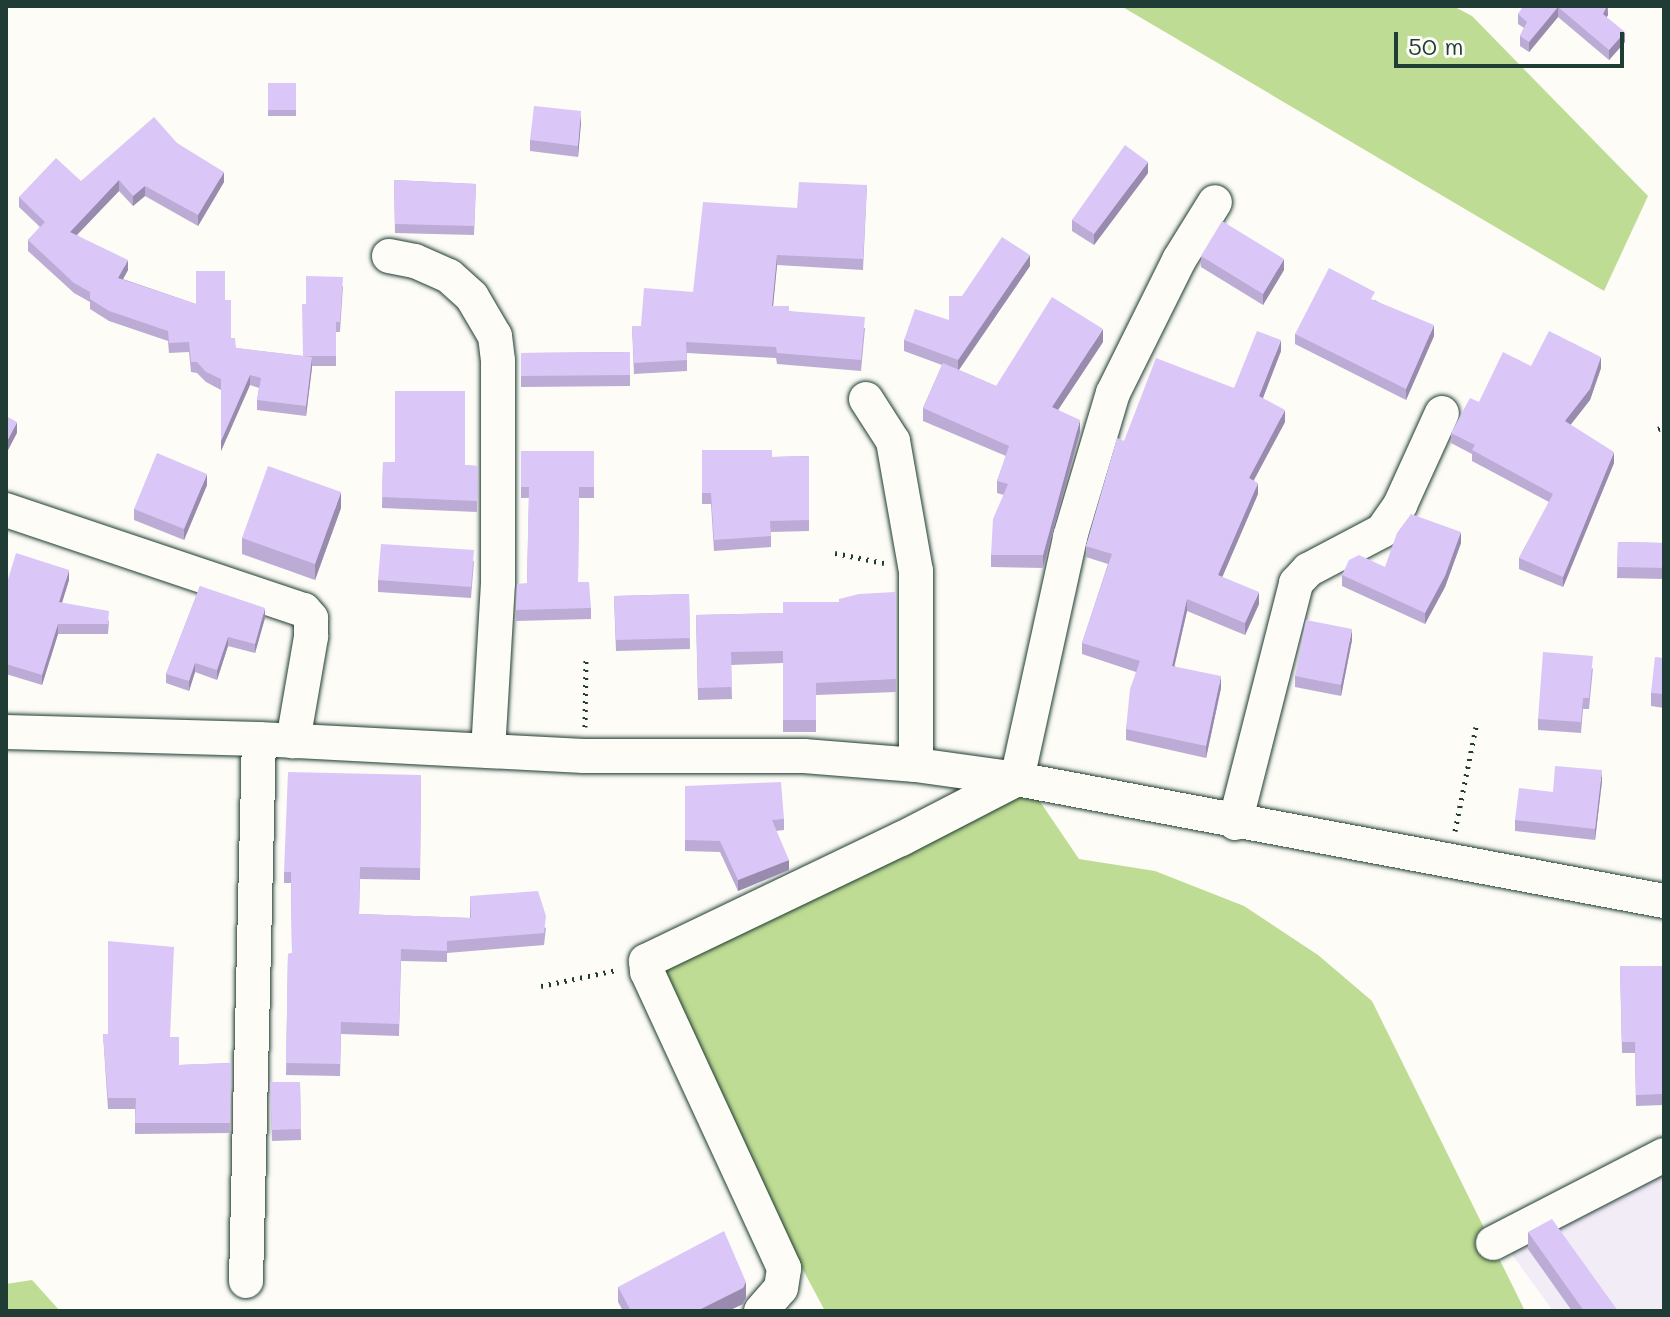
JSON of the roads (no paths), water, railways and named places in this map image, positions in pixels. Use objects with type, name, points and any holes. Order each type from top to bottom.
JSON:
[{"type":"street","points":[[1017,779],[1070,537],[1113,393],[1179,260],[1215,202]]},
{"type":"street","points":[[389,256],[415,261],[449,276],[472,297],[495,336],[498,361],[498,583],[488,751]]},
{"type":"street","points":[[866,399],[893,441],[916,571],[916,765]]},
{"type":"street","points":[[1235,823],[1296,583],[1308,570],[1382,531],[1400,505],[1442,413]]},
{"type":"street","points":[[6,510],[304,610],[311,618],[311,637],[293,741]]},
{"type":"street","points":[[6,732],[259,739],[584,756],[804,756],[916,765],[1017,779],[1235,823],[1450,859],[1664,901]]},
{"type":"street","points":[[246,1281],[259,739]]},
{"type":"street","points":[[761,1311],[781,1288],[784,1268],[645,963],[647,958],[901,839],[1017,779]]},
{"type":"street","points":[[1493,1243],[1664,1155]]}]
